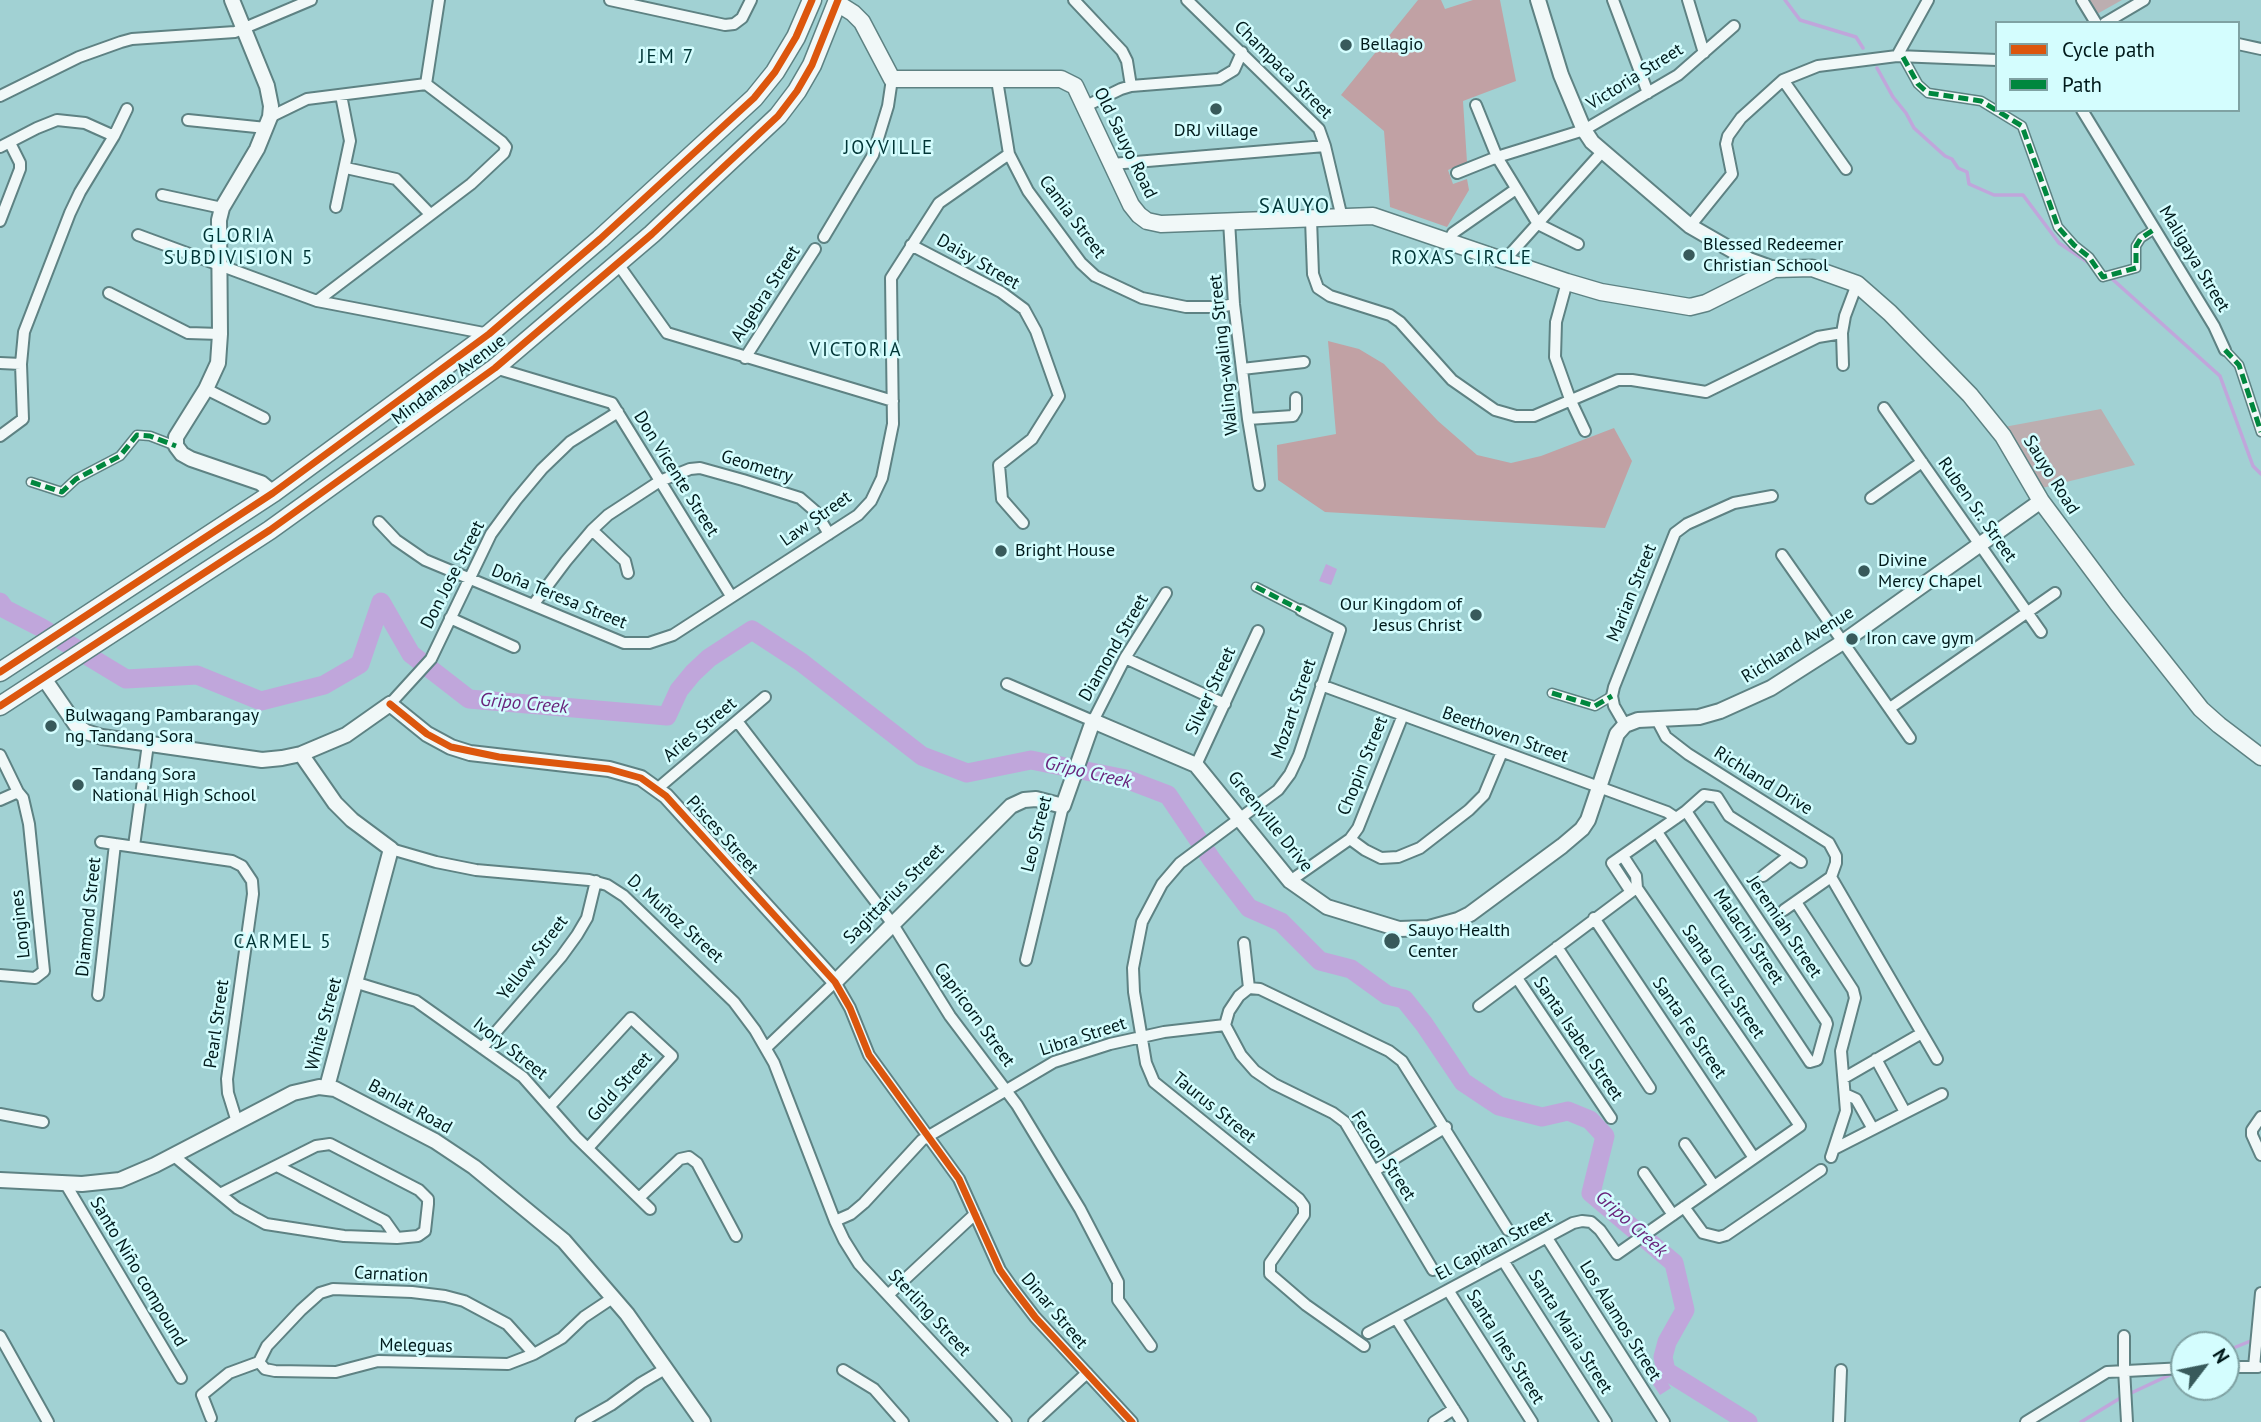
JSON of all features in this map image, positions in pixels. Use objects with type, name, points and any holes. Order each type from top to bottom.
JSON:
[{"type":"main road","name":"Mindanao Avenue","points":[[0,673],[273,493],[489,334],[600,239],[754,98],[775,72],[796,37],[812,0]]},
{"type":"main road","name":"Mindanao Avenue","points":[[0,706],[270,530],[495,368],[701,191],[778,116],[812,65],[838,2]]},
{"type":"main road","points":[[838,2],[862,22],[892,79]]},
{"type":"main road","name":"Old Sauyo Road","points":[[892,79],[1061,79],[1075,86],[1131,205],[1147,221],[1160,224],[1373,216],[1601,292],[1690,307],[1706,303],[1774,269]]},
{"type":"main road","points":[[677,169],[687,183],[701,191]]},
{"type":"main road","points":[[661,183],[675,192],[684,206]]},
{"type":"main road","name":"Sauyo Road","points":[[1774,269],[1812,268],[1857,284],[1904,326],[1970,395],[2003,436],[2041,501],[2201,709],[2261,757]]},
{"type":"main road","points":[[206,537],[222,562]]},
{"type":"street","points":[[176,446],[176,437],[206,389],[218,363],[219,220],[222,208],[257,149],[268,123],[271,106],[267,86],[232,0]]},
{"type":"street","points":[[0,96],[79,57],[121,42],[235,32],[310,0]]},
{"type":"street","points":[[426,84],[439,0]]},
{"type":"street","points":[[611,0],[725,25],[734,24],[742,18],[751,0]]},
{"type":"street","points":[[1074,0],[1122,51],[1127,61],[1131,86]]},
{"type":"street","name":"Champaca Street","points":[[1187,0],[1315,124],[1323,136],[1342,218]]},
{"type":"street","points":[[1538,0],[1561,75],[1584,130],[1592,142],[1690,226],[1749,260],[1774,269]]},
{"type":"street","points":[[1613,0],[1648,93]]},
{"type":"street","name":"Victoria Street","points":[[1688,0],[1704,53]]},
{"type":"street","points":[[1900,57],[1928,0]]},
{"type":"street","points":[[2082,0],[2095,21]]},
{"type":"street","points":[[2113,21],[2144,0]]},
{"type":"street","name":"Victoria Street","points":[[1457,173],[1497,157],[1584,130],[1678,75],[1734,26]]},
{"type":"street","points":[[2240,44],[2261,49]]},
{"type":"street","points":[[1086,106],[1131,86],[1220,79],[1234,70],[1242,52]]},
{"type":"street","points":[[1900,57],[1918,84],[1928,93],[1981,101],[1995,110]]},
{"type":"street","points":[[1690,226],[1732,174],[1726,144],[1728,136],[1741,118],[1783,80],[1818,66],[1900,57],[1995,60]]},
{"type":"street","points":[[824,237],[873,155],[888,106],[892,79]]},
{"type":"street","name":"Camia Street","points":[[997,80],[1009,154],[1028,191],[1081,263],[1095,276],[1142,298],[1162,304],[1199,307],[1234,304]]},
{"type":"street","points":[[1783,80],[1846,169]]},
{"type":"street","points":[[188,120],[268,123],[307,99],[426,84],[506,147],[504,153],[471,184],[317,301]]},
{"type":"street","points":[[336,207],[346,169],[350,134],[341,95]]},
{"type":"street","points":[[1476,105],[1497,157],[1538,224],[1578,244]]},
{"type":"street","points":[[0,436],[23,419],[21,363],[24,332],[70,213],[127,109]]},
{"type":"street","points":[[1999,112],[2022,126],[2058,227],[2074,246],[2089,257],[2103,277],[2136,268],[2136,246],[2141,238],[2155,229]]},
{"type":"street","name":"Maligaya Street","points":[[2083,112],[2214,326],[2225,350],[2239,365],[2261,432]]},
{"type":"street","points":[[0,221],[20,169],[20,163],[5,145],[57,120],[85,122],[114,136]]},
{"type":"street","points":[[1112,164],[1325,146]]},
{"type":"street","points":[[1504,261],[1602,152]]},
{"type":"street","points":[[911,245],[939,204],[1009,154]]},
{"type":"street","points":[[346,169],[396,179],[430,214]]},
{"type":"street","points":[[1448,242],[1453,233],[1516,189]]},
{"type":"street","points":[[162,195],[222,208]]},
{"type":"street","points":[[1311,219],[1314,281],[1324,293],[1400,322],[1452,380],[1495,410],[1516,416],[1534,415],[1618,380],[1706,392],[1818,337],[1842,333]]},
{"type":"street","name":"Waling-waling Street","points":[[1228,222],[1234,304],[1259,485]]},
{"type":"street","points":[[138,235],[317,301],[489,334]]},
{"type":"street","name":"Law Street","points":[[731,596],[858,515],[871,501],[882,478],[893,424],[891,278],[911,245]]},
{"type":"street","name":"Daisy Street","points":[[911,245],[1001,292],[1024,309],[1037,331],[1059,396],[1032,439],[999,465],[1002,499],[1023,523]]},
{"type":"street","name":"Algebra Street","points":[[745,358],[815,249]]},
{"type":"street","points":[[618,264],[667,333],[893,401]]},
{"type":"street","points":[[1567,282],[1556,322],[1555,357],[1585,430]]},
{"type":"street","points":[[1843,365],[1842,333],[1847,308],[1857,284]]},
{"type":"street","points":[[109,293],[188,333],[220,334]]},
{"type":"street","points":[[1242,369],[1304,362]]},
{"type":"street","points":[[0,363],[21,363]]},
{"type":"street","name":"Don Vicente Street","points":[[495,368],[612,403],[731,596]]},
{"type":"street","points":[[206,389],[264,418]]},
{"type":"street","points":[[1248,419],[1293,416],[1296,411],[1296,398]]},
{"type":"street","name":"Ruben Sr. Street","points":[[1884,408],[2041,632]]},
{"type":"street","name":"Don Jose Street","points":[[390,704],[425,668],[491,534],[542,469],[570,442],[618,412]]},
{"type":"street","points":[[31,482],[62,492],[76,479],[120,456],[137,435],[149,436],[176,446],[182,454],[191,459],[261,483],[273,493]]},
{"type":"street","points":[[1871,498],[1922,463]]},
{"type":"street","name":"Geometry","points":[[533,605],[592,530],[629,500],[660,481],[690,469],[700,468],[800,498],[815,510],[829,534]]},
{"type":"street","name":"Marian Street","points":[[1612,696],[1675,533],[1688,524],[1734,503],[1772,496]]},
{"type":"street","name":"Richland Avenue","points":[[1625,724],[1639,720],[1699,717],[1720,711],[1771,688],[1843,642],[2041,501]]},
{"type":"street","name":"Doña Teresa Street","points":[[379,522],[397,540],[425,560],[624,643],[649,642],[673,635],[731,596]]},
{"type":"street","points":[[592,530],[625,561],[628,573]]},
{"type":"street","points":[[1782,555],[1910,738]]},
{"type":"street","points":[[1256,587],[1301,610]]},
{"type":"street","name":"Diamond Street","points":[[1093,721],[1125,658],[1166,593]]},
{"type":"street","points":[[1890,708],[2054,593]]},
{"type":"street","name":"Mozart Street","points":[[1239,819],[1278,790],[1290,774],[1299,755],[1340,630],[1301,610]]},
{"type":"street","points":[[450,618],[514,648]]},
{"type":"street","name":"Silver Street","points":[[1196,765],[1258,631]]},
{"type":"street","points":[[1125,658],[1224,704]]},
{"type":"street","points":[[43,677],[76,726],[86,732],[102,737],[262,760],[301,754],[346,735],[390,704]]},
{"type":"street","name":"Greenville Drive","points":[[1007,684],[1196,765],[1207,775],[1290,881],[1327,908],[1399,929],[1418,930],[1444,926],[1470,914],[1574,837],[1588,820],[1618,734],[1625,724]]},
{"type":"street","name":"Beethoven Street","points":[[1321,685],[1600,789],[1681,815]]},
{"type":"street","points":[[1552,692],[1595,706],[1612,696],[1625,724]]},
{"type":"street","name":"Aries Street","points":[[657,789],[765,697]]},
{"type":"street","name":"Pisces Street","points":[[390,704],[427,734],[451,747],[499,758],[609,769],[641,778],[657,789],[835,982],[850,1008],[869,1055],[929,1135]]},
{"type":"street","name":"Chopin Street","points":[[1290,881],[1350,839],[1366,810],[1403,715]]},
{"type":"street","name":"Capricorn Street","points":[[737,720],[892,923],[950,1016],[1006,1090],[1080,1209],[1118,1282],[1118,1300],[1151,1346]]},
{"type":"street","name":"Richland Drive","points":[[1657,720],[1666,737],[1688,754],[1829,843],[1836,856],[1835,871],[1831,877]]},
{"type":"street","name":"Leo Street","points":[[1027,960],[1063,806],[1093,721]]},
{"type":"street","points":[[134,846],[148,744]]},
{"type":"street","points":[[1350,839],[1381,858],[1398,857],[1420,848],[1484,795],[1502,752]]},
{"type":"street","name":"D. Muñoz Street","points":[[301,754],[335,803],[352,820],[391,849],[476,870],[596,881],[624,896],[734,1002],[766,1048],[835,1221]]},
{"type":"street","points":[[0,755],[16,792],[0,800]]},
{"type":"street","name":"Longines","points":[[0,975],[35,978],[44,971],[29,824],[23,798],[16,792]]},
{"type":"street","points":[[1623,856],[1681,815],[1704,795],[1717,797],[1729,816],[1801,862]]},
{"type":"street","name":"Sagittarius Street","points":[[766,1048],[1011,806],[1024,800],[1036,799],[1063,806]]},
{"type":"street","name":"Jeremiah Street","points":[[1681,815],[1826,1021],[1820,1056],[1810,1062]]},
{"type":"street","name":"Taurus Street","points":[[1239,819],[1180,863],[1162,884],[1142,922],[1133,968],[1146,1063],[1154,1082],[1299,1199],[1304,1206],[1304,1214],[1270,1263],[1270,1274],[1306,1305],[1364,1346]]},
{"type":"street","name":"Malachi Street","points":[[1657,832],[1810,1062]]},
{"type":"street","name":"Pearl Street","points":[[101,842],[232,861],[242,866],[252,881],[253,894],[227,1079],[231,1107],[237,1122]]},
{"type":"street","name":"Diamond Street","points":[[98,995],[115,844]]},
{"type":"street","name":"White Street","points":[[327,1087],[391,849]]},
{"type":"street","points":[[1763,876],[1790,855]]},
{"type":"street","name":"Santa Cruz Street","points":[[1634,890],[1636,876],[1623,856],[1612,863],[1634,890],[1800,1126]]},
{"type":"street","points":[[1784,910],[1831,877],[1937,1059]]},
{"type":"street","name":"Yellow Street","points":[[482,1048],[561,957],[577,934],[587,918],[596,881]]},
{"type":"street","points":[[1479,1006],[1634,890]]},
{"type":"street","points":[[1796,902],[1853,990],[1855,998],[1841,1051],[1846,1111],[1833,1153],[1942,1094]]},
{"type":"street","name":"Santa Fe Street","points":[[1594,918],[1755,1158]]},
{"type":"street","points":[[1244,943],[1249,988]]},
{"type":"street","points":[[1557,947],[1650,1088]]},
{"type":"street","name":"Santa Isabel Street","points":[[1517,978],[1611,1118]]},
{"type":"street","name":"Ivory Street","points":[[354,982],[416,1001],[523,1077],[568,1129],[650,1209]]},
{"type":"street","points":[[1225,1025],[1238,996],[1249,988],[1260,989],[1389,1051],[1412,1073],[1508,1230]]},
{"type":"street","name":"Gold Street","points":[[550,1106],[631,1018],[672,1056],[588,1148]]},
{"type":"street","name":"Libra Street","points":[[835,1221],[851,1214],[864,1203],[929,1135],[1054,1062],[1141,1037],[1225,1025]]},
{"type":"street","name":"Fercon Street","points":[[1225,1025],[1241,1055],[1255,1071],[1274,1084],[1340,1117],[1433,1270]]},
{"type":"street","points":[[1844,1078],[1922,1033]]},
{"type":"street","points":[[1877,1059],[1905,1112]]},
{"type":"street","points":[[0,1180],[101,1183],[120,1180],[174,1156],[293,1093],[327,1087]]},
{"type":"street","name":"Banlat Road","points":[[327,1087],[384,1113],[435,1141],[474,1167],[564,1241],[614,1297],[703,1422]]},
{"type":"street","points":[[1845,1094],[1856,1099],[1873,1129]]},
{"type":"street","points":[[0,1114],[43,1122]]},
{"type":"street","points":[[2261,1117],[2252,1130],[2261,1155]]},
{"type":"street","name":"El Capitan Street","points":[[1368,1333],[1573,1223],[1591,1222],[1617,1254],[1800,1126]]},
{"type":"street","points":[[1374,1171],[1446,1128]]},
{"type":"street","name":"Dinar Street","points":[[929,1135],[959,1179],[1000,1270],[1012,1287],[1132,1422]]},
{"type":"street","points":[[174,1156],[220,1194],[251,1218],[266,1224],[344,1236],[397,1238],[422,1234],[425,1231],[428,1204],[424,1194],[336,1146],[322,1144],[220,1194]]},
{"type":"street","points":[[1685,1144],[1714,1186]]},
{"type":"street","points":[[639,1198],[680,1159],[689,1157],[697,1163],[736,1236]]},
{"type":"street","points":[[277,1166],[386,1221],[397,1238]]},
{"type":"street","points":[[1684,1207],[1703,1233],[1719,1237],[1726,1235],[1821,1170]]},
{"type":"street","points":[[1644,1173],[1672,1215]]},
{"type":"street","name":"Santo Niño compound","points":[[65,1183],[181,1378]]},
{"type":"street","points":[[888,1295],[975,1214]]},
{"type":"street","name":"Sterling Street","points":[[835,1221],[859,1264],[1006,1422]]},
{"type":"street","name":"Los Alamos Street","points":[[1547,1238],[1664,1422]]},
{"type":"street","name":"Santa Maria Street","points":[[1504,1262],[1606,1422]]},
{"type":"street","name":"Carnation","points":[[259,1362],[267,1346],[300,1310],[320,1293],[334,1289],[412,1292],[464,1301],[507,1324],[534,1354]]},
{"type":"street","name":"Santa Ines Street","points":[[1448,1290],[1532,1422]]},
{"type":"street","points":[[2240,1367],[2258,1367],[2261,1293]]},
{"type":"street","name":"Meleguas","points":[[259,1362],[265,1369],[275,1371],[336,1372],[378,1361],[508,1364],[534,1354],[562,1338],[584,1317],[614,1297]]},
{"type":"street","points":[[1396,1318],[1462,1422]]},
{"type":"street","points":[[0,1336],[48,1422]]},
{"type":"street","points":[[2124,1336],[2127,1422]]},
{"type":"street","points":[[211,1418],[202,1395],[229,1373],[259,1362]]},
{"type":"street","points":[[2026,1422],[2107,1372],[2170,1368]]},
{"type":"street","points":[[581,1422],[666,1369]]},
{"type":"street","points":[[843,1370],[874,1390],[903,1422]]},
{"type":"street","points":[[1839,1422],[1841,1370]]},
{"type":"street","points":[[1034,1422],[1087,1373]]},
{"type":"street","points":[[1434,1422],[1454,1409]]},
{"type":"street","points":[[2046,1409],[2047,1422]]},
{"type":"shaded area","points":[[1418,0],[1441,0],[1445,9],[1473,0],[1500,0],[1516,81],[1463,101],[1467,162],[1448,170],[1453,184],[1467,179],[1469,190],[1447,227],[1390,207],[1384,131],[1341,95]]},
{"type":"shaded area","points":[[2089,0],[2122,0],[2097,14]]},
{"type":"shaded area","points":[[1328,341],[1359,349],[1384,364],[1438,421],[1477,455],[1511,463],[1541,456],[1614,428],[1632,461],[1605,528],[1325,512],[1278,480],[1277,445],[1336,434]]},
{"type":"shaded area","points":[[2101,409],[2135,465],[2042,488],[2004,427]]},
{"type":"shaded area","points":[[1326,564],[1337,569],[1331,585],[1319,581]]},
{"type":"shaded area","points":[[1658,1367],[1671,1388],[1660,1395],[1647,1375]]},
{"type":"waterway","points":[[1785,0],[1800,20],[1856,37],[1863,48]]},
{"type":"waterway","points":[[1877,68],[1914,128],[1945,156],[1952,159],[1958,168],[1967,172],[1969,184],[1994,195],[2023,195],[2059,243],[2089,263]]},
{"type":"waterway","points":[[2110,277],[2220,376],[2253,466],[2261,474]]},
{"type":"waterway","name":"Gripo Creek","points":[[0,602],[5,609],[126,679],[197,675],[261,701],[324,685],[360,664],[381,602],[411,654],[469,699],[667,716],[679,690],[693,673],[709,658],[752,630],[801,662],[922,756],[967,773],[1031,760],[1126,779],[1168,795],[1212,860],[1249,908],[1281,922],[1320,961],[1351,969],[1387,995],[1404,999],[1463,1082],[1499,1106],[1542,1117],[1568,1111],[1590,1120],[1605,1136],[1591,1193],[1674,1263],[1685,1310],[1667,1342],[1663,1357],[1666,1371],[1748,1422]]},
{"type":"waterway","points":[[2240,1345],[2253,1340]]},
{"type":"waterway","points":[[2129,1394],[2170,1375]]},
{"type":"waterway","points":[[2081,1422],[2122,1397]]},
{"type":"marked path","points":[[1903,57],[1918,84],[1928,93],[1981,101],[1995,110]]},
{"type":"marked path","points":[[1999,112],[2022,126],[2058,227],[2089,257],[2103,277],[2136,268],[2136,246],[2141,238],[2155,229]]},
{"type":"marked path","points":[[2225,350],[2239,365],[2261,432]]},
{"type":"marked path","points":[[31,482],[62,492],[76,479],[120,456],[137,435],[150,436],[176,446]]},
{"type":"marked path","points":[[1256,587],[1301,610]]},
{"type":"marked path","points":[[1552,693],[1595,706],[1612,696]]},
{"type":"cycle path","points":[[0,672],[273,493],[489,334],[600,239],[754,98],[775,72],[796,37],[812,0]]},
{"type":"cycle path","points":[[0,706],[270,530],[495,368],[652,234],[778,116],[812,65],[838,0]]},
{"type":"cycle path","points":[[390,704],[427,734],[451,747],[499,757],[609,769],[641,778],[666,796],[835,982],[850,1008],[869,1055],[959,1179],[1000,1270],[1035,1317],[1132,1422]]},
{"type":"place","name":"Bellagio","points":[[1346,45]]},
{"type":"place","name":"DRJ village","points":[[1216,109]]},
{"type":"place","name":"Blessed Redeemer Christian School","points":[[1689,255]]},
{"type":"place","name":"Bright House","points":[[1001,551]]},
{"type":"place","name":"Divine Mercy Chapel","points":[[1864,571]]},
{"type":"place","name":"Our Kingdom of Jesus Christ","points":[[1476,615]]},
{"type":"place","name":"Iron cave gym","points":[[1852,639]]},
{"type":"place","name":"Bulwagang Pambarangay ng Tandang Sora","points":[[51,726]]},
{"type":"place","name":"Tandang Sora National High School","points":[[78,785]]},
{"type":"place","name":"Sauyo Health Center","points":[[1392,941]]},
{"type":"district","name":"JEM 7","points":[[667,58]]},
{"type":"district","name":"JOYVILLE","points":[[889,149]]},
{"type":"district","name":"SAUYO","points":[[1295,207]]},
{"type":"district","name":"GLORIA SUBDIVISION 5","points":[[239,248]]},
{"type":"district","name":"ROXAS CIRCLE","points":[[1462,259]]},
{"type":"district","name":"VICTORIA","points":[[856,351]]},
{"type":"district","name":"CARMEL 5","points":[[283,943]]}]
